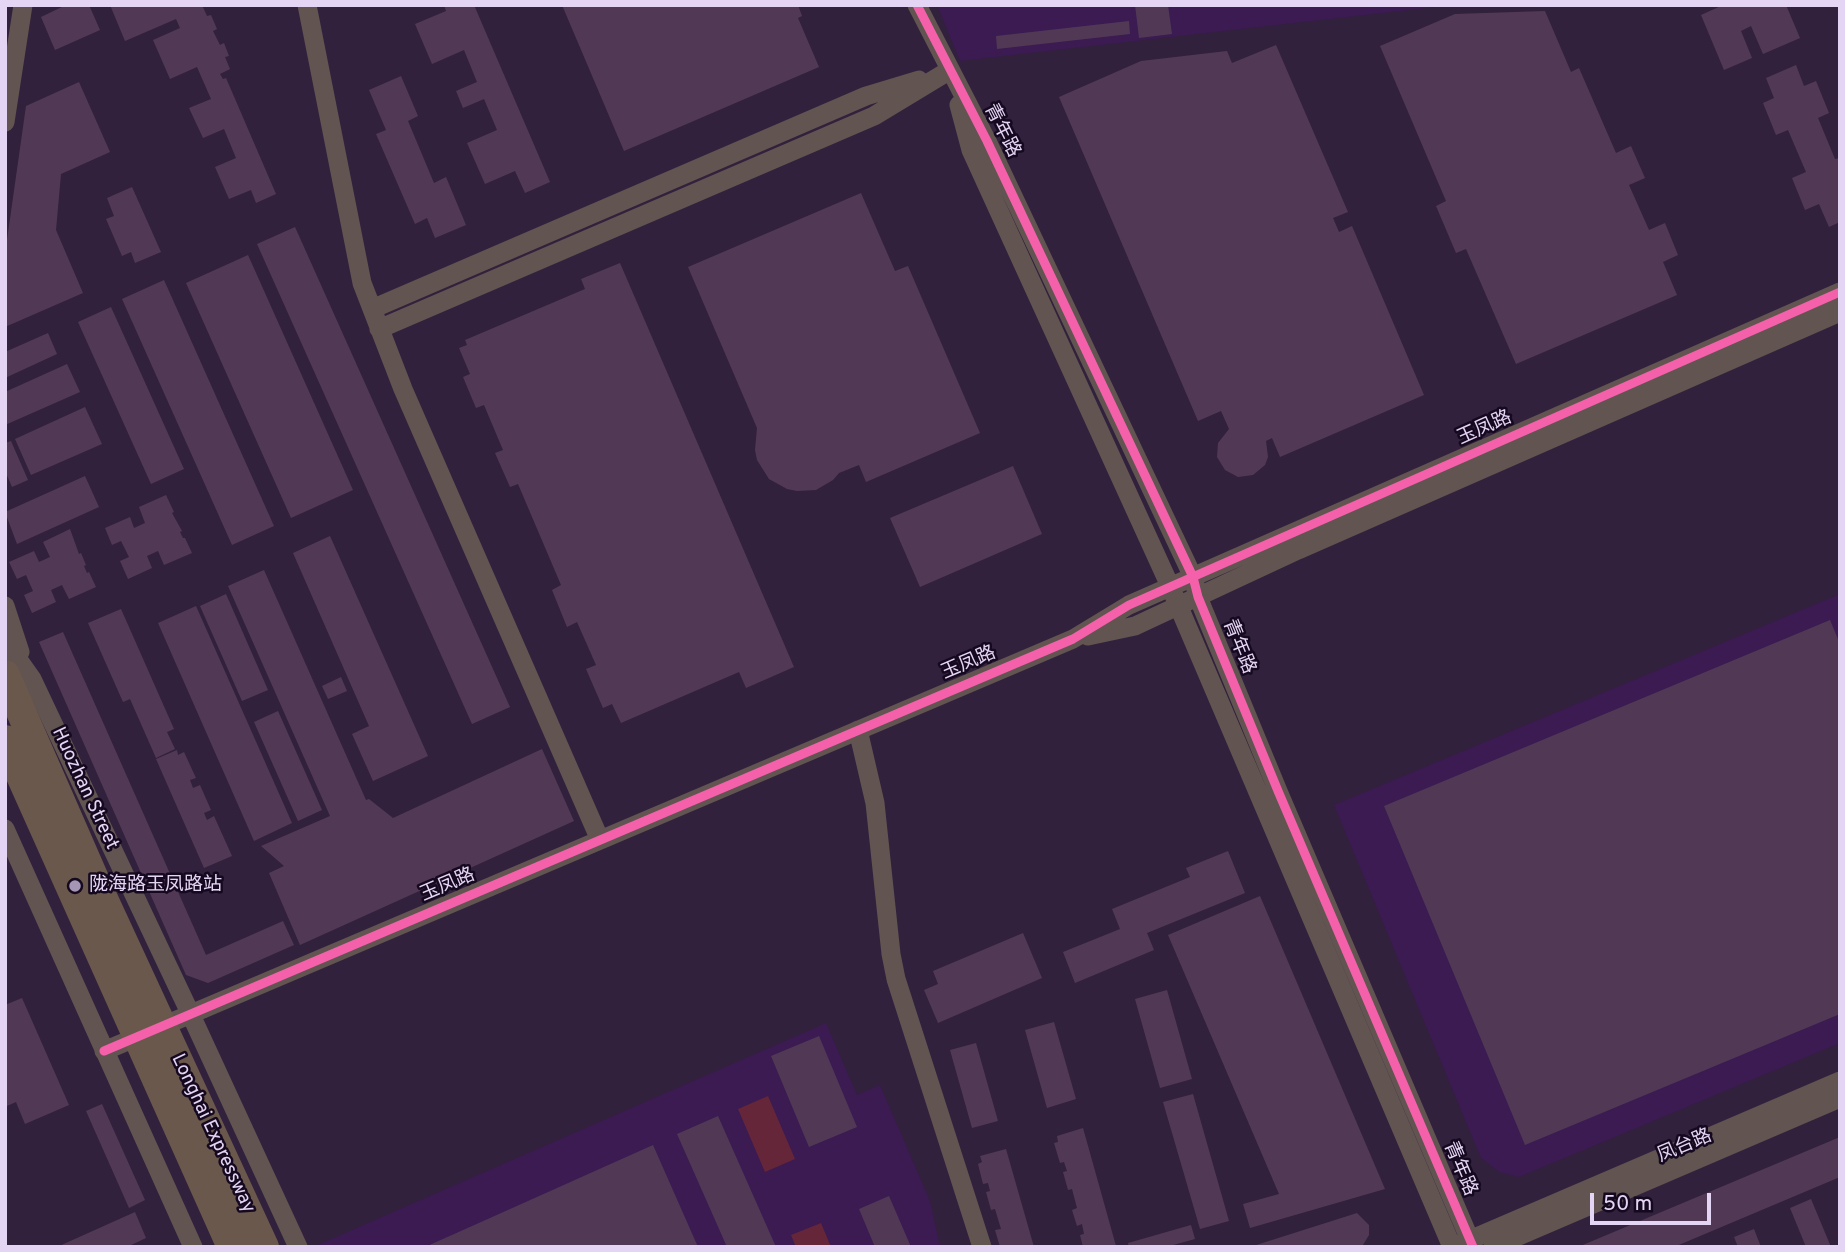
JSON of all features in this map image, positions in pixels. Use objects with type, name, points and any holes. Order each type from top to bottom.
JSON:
[{"type":"highway","name":"Longhai Expressway","points":[[18,677],[99,888],[264,1247]]},
{"type":"highway","name":"Longhai Expressway","points":[[5,740],[232,1247]]},
{"type":"street","points":[[5,122],[23,5]]},
{"type":"street","points":[[307,5],[362,283],[396,373],[600,840]]},
{"type":"street","points":[[917,5],[950,70]]},
{"type":"street","points":[[372,309],[866,96],[950,70]]},
{"type":"street","points":[[379,329],[874,116],[950,70]]},
{"type":"street","name":"青年路","points":[[950,70],[987,141],[1193,577],[1198,597],[1462,1245]]},
{"type":"street","name":"青年路","points":[[950,70],[971,150],[1170,586],[1462,1245]]},
{"type":"street","name":"玉凤路","points":[[104,1051],[1073,639],[1129,604],[1840,292]]},
{"type":"street","name":"玉凤路","points":[[1073,639],[1135,626],[1323,539],[1840,312]]},
{"type":"street","points":[[5,606],[14,641],[18,677]]},
{"type":"street","name":"Huozhan Street","points":[[5,641],[18,677],[191,1014],[298,1247]]},
{"type":"street","points":[[858,730],[874,803],[896,979],[982,1247]]},
{"type":"street","points":[[5,829],[193,1247]]},
{"type":"street","name":"凤台路","points":[[1462,1245],[1840,1081]]},
{"type":"street","name":"凤台路","points":[[1493,1247],[1840,1098]]},
{"type":"shaded area","points":[[937,5],[1453,5],[960,61]]},
{"type":"shaded area","points":[[1840,594],[1840,1043],[1519,1177],[1499,1172],[1481,1158],[1334,805]]},
{"type":"shaded area","points":[[826,1023],[857,1095],[880,1085],[930,1201],[940,1247],[313,1247]]},
{"type":"shaded area","points":[[768,1096],[795,1159],[765,1172],[738,1109]]},
{"type":"shaded area","points":[[821,1223],[831,1247],[796,1247],[791,1235]]},
{"type":"building","points":[[66,5],[89,5],[100,30],[55,50],[41,17]]},
{"type":"building","points":[[110,5],[202,5],[207,16],[211,15],[217,29],[213,31],[220,45],[224,43],[229,56],[225,57],[230,69],[220,74],[223,79],[226,78],[276,194],[256,203],[251,190],[229,199],[215,167],[236,158],[224,129],[203,138],[189,108],[211,99],[197,67],[170,79],[153,40],[180,28],[176,19],[125,41]]},
{"type":"building","points":[[444,5],[474,5],[550,182],[525,193],[515,171],[485,184],[467,143],[497,130],[484,99],[463,108],[456,91],[477,82],[464,50],[432,64],[415,24],[446,11]]},
{"type":"building","points":[[562,5],[798,5],[802,16],[798,18],[819,67],[624,151]]},
{"type":"building","points":[[1135,5],[1168,5],[1172,34],[1139,38]]},
{"type":"building","points":[[1723,5],[1786,5],[1800,38],[1763,54],[1751,26],[1741,31],[1752,58],[1724,70],[1701,15]]},
{"type":"building","points":[[1545,11],[1571,72],[1579,68],[1616,153],[1631,146],[1645,178],[1629,185],[1649,230],[1665,223],[1678,255],[1663,262],[1677,295],[1516,364],[1466,249],[1456,253],[1436,206],[1446,201],[1380,46],[1455,14]]},
{"type":"building","points":[[1129,21],[1130,34],[997,49],[996,36]]},
{"type":"building","points":[[1276,45],[1348,212],[1333,218],[1339,232],[1352,226],[1424,395],[1280,457],[1272,438],[1266,441],[1268,457],[1265,465],[1253,475],[1238,477],[1225,470],[1217,457],[1218,443],[1229,429],[1221,411],[1198,421],[1059,97],[1141,61],[1227,51],[1232,63]]},
{"type":"building","points":[[1796,65],[1804,86],[1816,81],[1829,113],[1818,118],[1835,159],[1840,158],[1840,222],[1829,227],[1819,204],[1805,210],[1792,178],[1806,172],[1788,130],[1776,135],[1763,103],[1774,98],[1766,78]]},
{"type":"building","points":[[401,76],[418,116],[408,121],[434,183],[446,177],[466,225],[435,238],[427,218],[415,224],[376,134],[386,130],[369,90]]},
{"type":"building","points":[[79,82],[110,152],[61,174],[56,230],[83,293],[5,327],[5,254],[26,106]]},
{"type":"building","points":[[132,187],[161,252],[135,263],[131,252],[122,256],[106,219],[114,216],[107,198]]},
{"type":"building","points":[[861,193],[895,271],[908,266],[980,433],[866,482],[859,465],[839,473],[816,490],[787,489],[769,479],[757,460],[757,428],[688,267]]},
{"type":"building","points":[[295,227],[510,707],[472,724],[257,244]]},
{"type":"building","points":[[248,255],[353,490],[291,518],[186,283]]},
{"type":"building","points":[[620,263],[794,667],[746,688],[739,672],[621,723],[612,704],[603,708],[586,669],[596,665],[577,622],[567,627],[552,590],[561,585],[518,484],[510,487],[495,453],[503,450],[484,405],[476,408],[463,377],[470,374],[459,348],[467,345],[465,340],[585,289],[581,279]]},
{"type":"building","points":[[164,280],[274,526],[232,545],[122,299]]},
{"type":"building","points":[[111,307],[184,469],[151,484],[78,322]]},
{"type":"building","points":[[48,333],[57,354],[5,378],[5,352]]},
{"type":"building","points":[[67,364],[80,392],[5,425],[5,392]]},
{"type":"building","points":[[85,407],[102,444],[31,475],[15,439]]},
{"type":"building","points":[[11,441],[28,480],[12,487],[5,471],[5,443]]},
{"type":"building","points":[[1013,466],[1042,534],[920,587],[890,518]]},
{"type":"building","points":[[85,476],[99,507],[17,544],[5,512]]},
{"type":"building","points":[[166,495],[182,531],[180,532],[192,553],[164,565],[158,551],[147,556],[152,568],[128,579],[120,561],[129,557],[121,541],[112,545],[105,528],[130,517],[134,528],[145,523],[139,507]]},
{"type":"building","points":[[70,529],[87,573],[89,572],[96,587],[69,599],[62,585],[51,590],[56,602],[32,613],[24,595],[33,591],[26,575],[17,579],[9,562],[34,551],[39,562],[50,557],[43,542]]},
{"type":"building","points":[[330,536],[428,756],[373,781],[352,734],[369,726],[293,553]]},
{"type":"building","points":[[264,570],[366,800],[369,799],[393,818],[542,749],[574,821],[300,945],[269,873],[284,866],[261,846],[330,816],[228,586]]},
{"type":"building","points":[[226,594],[268,690],[242,701],[200,606]]},
{"type":"building","points":[[196,606],[292,823],[254,841],[158,623]]},
{"type":"building","points":[[121,609],[174,729],[167,732],[175,749],[156,758],[130,699],[123,702],[88,623]]},
{"type":"building","points":[[1830,620],[1840,644],[1840,1014],[1525,1145],[1384,806]]},
{"type":"building","points":[[63,632],[206,955],[283,921],[294,945],[208,983],[186,975],[39,642]]},
{"type":"building","points":[[341,677],[347,691],[328,699],[322,686]]},
{"type":"building","points":[[278,711],[322,810],[298,821],[254,722]]},
{"type":"building","points":[[177,750],[178,755],[184,752],[196,778],[190,780],[193,788],[200,785],[211,810],[204,813],[207,820],[214,816],[232,856],[204,868],[156,759]]},
{"type":"building","points":[[1228,851],[1245,893],[1147,933],[1154,950],[1075,983],[1063,952],[1120,929],[1112,909],[1190,877],[1186,868]]},
{"type":"building","points":[[1260,896],[1385,1189],[1250,1228],[1243,1204],[1279,1194],[1168,935]]},
{"type":"building","points":[[1023,933],[1042,978],[938,1023],[924,990],[938,984],[933,971]]},
{"type":"building","points":[[1167,990],[1192,1079],[1160,1088],[1135,999]]},
{"type":"building","points":[[22,998],[69,1105],[25,1124],[16,1102],[7,1106],[5,1102],[5,1005]]},
{"type":"building","points":[[1054,1022],[1076,1099],[1047,1108],[1025,1030]]},
{"type":"building","points":[[819,1036],[857,1127],[809,1147],[771,1056]]},
{"type":"building","points":[[976,1043],[998,1121],[972,1128],[950,1050]]},
{"type":"building","points":[[1193,1094],[1229,1221],[1200,1229],[1163,1102]]},
{"type":"building","points":[[102,1104],[145,1200],[129,1208],[86,1111]]},
{"type":"building","points":[[718,1116],[776,1247],[727,1247],[677,1134]]},
{"type":"building","points":[[1083,1128],[1116,1246],[1083,1247],[1080,1235],[1084,1234],[1082,1224],[1077,1226],[1072,1210],[1077,1208],[1072,1189],[1068,1190],[1063,1172],[1067,1171],[1064,1162],[1060,1163],[1054,1143],[1058,1142],[1057,1136]]},
{"type":"building","points":[[1840,1137],[1840,1177],[1674,1247],[1578,1247]]},
{"type":"building","points":[[653,1145],[698,1247],[425,1247],[490,1218]]},
{"type":"building","points":[[1006,1149],[1034,1247],[1000,1247],[995,1230],[1001,1229],[995,1209],[991,1210],[986,1192],[990,1191],[988,1183],[983,1184],[978,1164],[982,1162],[980,1156]]},
{"type":"building","points":[[889,1196],[911,1247],[875,1247],[859,1209]]},
{"type":"building","points":[[1811,1199],[1831,1247],[1806,1247],[1790,1208]]},
{"type":"building","points":[[135,1212],[146,1238],[127,1247],[57,1247]]},
{"type":"building","points":[[1357,1213],[1369,1225],[1369,1235],[1363,1245],[1358,1247],[1250,1247]]},
{"type":"building","points":[[1191,1225],[1195,1239],[1166,1247],[1129,1247],[1128,1243]]},
{"type":"building","points":[[1754,1229],[1761,1247],[1738,1247],[1734,1237]]},
{"type":"cycle path","points":[[917,5],[987,141],[1193,577],[1198,597],[1278,791],[1473,1247]]},
{"type":"cycle path","points":[[104,1051],[1073,639],[1129,605],[1840,292]]},
{"type":"place","name":"陇海路玉凤路站","points":[[75,886]]}]
